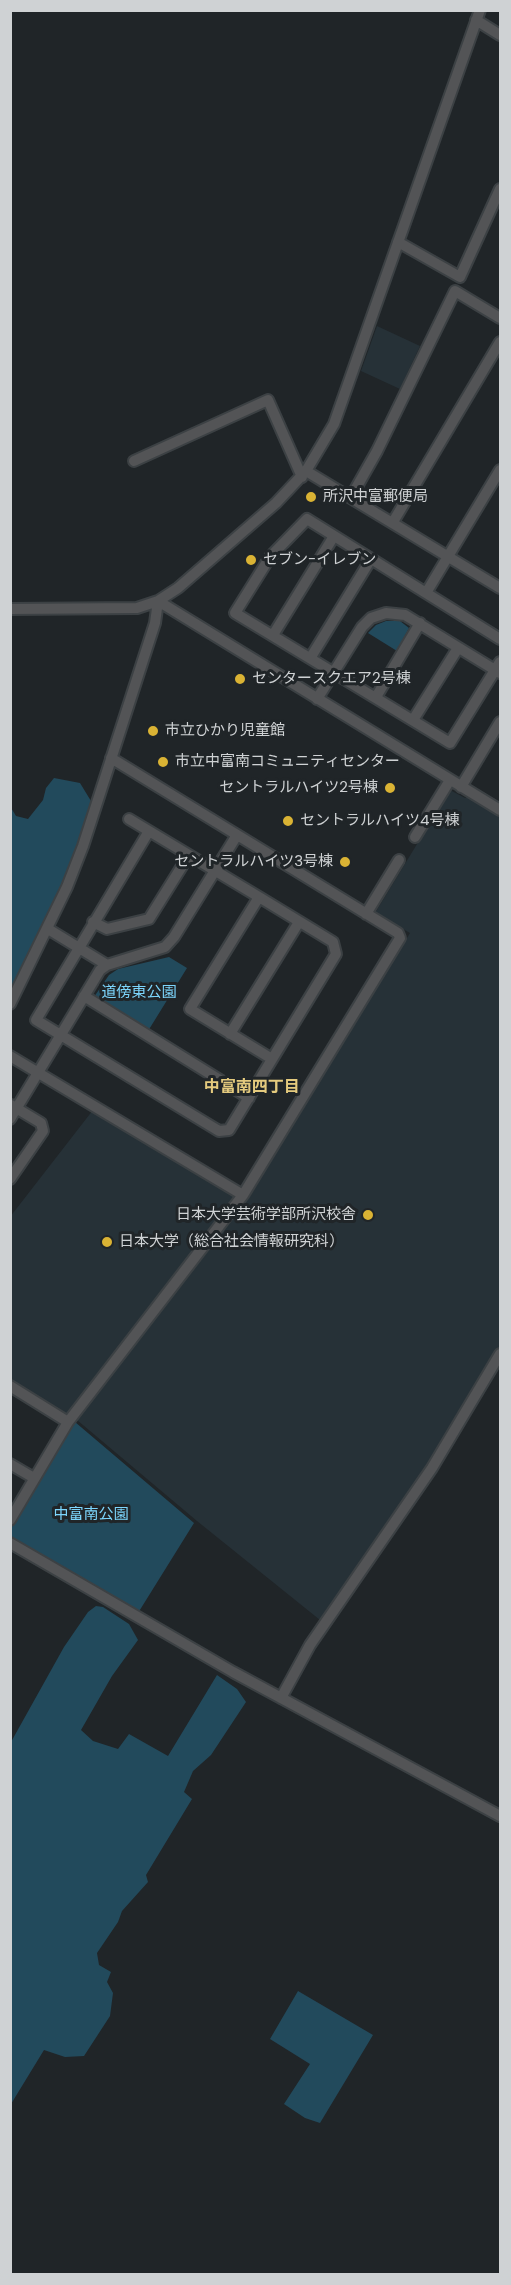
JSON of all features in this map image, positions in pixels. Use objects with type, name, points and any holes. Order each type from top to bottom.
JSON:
[{"type":"street","points":[[10,609],[137,608],[158,601],[178,588],[268,511],[304,474],[334,424],[478,15],[501,35]]},
{"type":"street","points":[[398,242],[460,277],[501,189]]},
{"type":"street","points":[[351,497],[377,451],[455,291],[501,318]]},
{"type":"street","points":[[393,522],[501,342]]},
{"type":"street","points":[[134,461],[268,399],[304,474],[351,497],[501,588]]},
{"type":"street","points":[[426,593],[501,470]]},
{"type":"street","points":[[317,699],[335,672],[362,627],[372,618],[392,612],[420,623],[458,648],[499,669],[450,744],[413,720],[335,672],[311,657],[235,613],[270,557],[307,519],[501,639]]},
{"type":"street","points":[[273,635],[334,536]]},
{"type":"street","points":[[311,657],[371,559]]},
{"type":"street","points":[[158,601],[501,810]]},
{"type":"street","points":[[10,1004],[48,929],[84,846],[155,623],[158,601]]},
{"type":"street","points":[[376,697],[420,623]]},
{"type":"street","points":[[413,720],[458,648]]},
{"type":"street","points":[[461,787],[501,722]]},
{"type":"street","points":[[10,1520],[69,1422],[243,1195],[400,938],[398,933],[111,759]]},
{"type":"street","points":[[415,837],[450,780]]},
{"type":"street","points":[[129,819],[149,831],[189,855],[215,871],[259,897],[299,922],[333,942],[336,954],[229,1130],[219,1131],[36,1020],[149,831]]},
{"type":"street","points":[[10,1119],[14,1107],[39,1072],[100,970],[106,965],[159,950],[170,943],[237,835]]},
{"type":"street","points":[[93,922],[107,929],[149,919],[189,855]]},
{"type":"street","points":[[366,914],[399,860]]},
{"type":"street","points":[[259,897],[190,1009],[272,1059]]},
{"type":"street","points":[[230,1034],[299,922]]},
{"type":"street","points":[[48,929],[106,965]]},
{"type":"street","points":[[84,996],[249,1098]]},
{"type":"street","points":[[10,1056],[243,1195]]},
{"type":"street","points":[[10,1179],[43,1131],[41,1123],[14,1107]]},
{"type":"street","points":[[281,1698],[310,1645],[432,1468],[501,1354]]},
{"type":"street","points":[[10,1386],[69,1422]]},
{"type":"street","points":[[10,1464],[34,1478]]},
{"type":"street","points":[[10,1543],[281,1698],[501,1816]]},
{"type":"shaded area","points":[[377,326],[420,346],[400,389],[361,371]]},
{"type":"shaded area","name":"日本大学芸術学部所沢校舎","points":[[450,790],[465,798],[469,797],[500,815],[500,1346],[431,1460],[320,1620],[77,1420],[248,1199],[410,933],[375,913]]},
{"type":"shaded area","name":"日本大学（総合社会情報研究科）","points":[[93,1110],[235,1195],[236,1200],[69,1414],[65,1415],[11,1381],[10,1217]]},
{"type":"green space","points":[[386,621],[400,621],[409,628],[397,651],[368,633],[376,625]]},
{"type":"green space","points":[[54,778],[80,783],[91,801],[82,837],[38,938],[11,987],[10,806],[16,816],[28,819],[43,800],[46,788]]},
{"type":"green space","name":"道傍東公園","points":[[169,957],[187,968],[148,1031],[94,997],[109,975],[118,969]]},
{"type":"green space","name":"中富南公園","points":[[75,1422],[194,1523],[138,1613],[11,1538],[10,1528]]},
{"type":"green space","points":[[96,1606],[103,1607],[129,1624],[138,1640],[112,1676],[81,1730],[93,1741],[118,1749],[129,1734],[168,1756],[217,1675],[237,1689],[246,1702],[211,1755],[193,1771],[184,1792],[192,1799],[146,1875],[148,1882],[122,1911],[118,1922],[97,1953],[99,1965],[111,1972],[107,1982],[113,1993],[110,2016],[84,2056],[65,2057],[44,2050],[11,2104],[11,1742],[64,1647],[88,1612]]},
{"type":"green space","points":[[298,1991],[373,2035],[320,2123],[305,2118],[284,2104],[310,2064],[270,2039]]},
{"type":"place","name":"所沢中富郵便局","points":[[311,497]]},
{"type":"place","name":"セブン-イレブン","points":[[251,560]]},
{"type":"place","name":"センタースクエア2号棟","points":[[240,679]]},
{"type":"place","name":"市立ひかり児童館","points":[[153,731]]},
{"type":"place","name":"市立中富南コミュニティセンター","points":[[163,762]]},
{"type":"place","name":"セントラルハイツ2号棟","points":[[390,788]]},
{"type":"place","name":"セントラルハイツ4号棟","points":[[288,821]]},
{"type":"place","name":"セントラルハイツ3号棟","points":[[345,862]]},
{"type":"place","name":"日本大学芸術学部所沢校舎","points":[[368,1215]]},
{"type":"place","name":"日本大学（総合社会情報研究科）","points":[[107,1242]]},
{"type":"district","name":"中富南四丁目","points":[[252,1088]]}]
